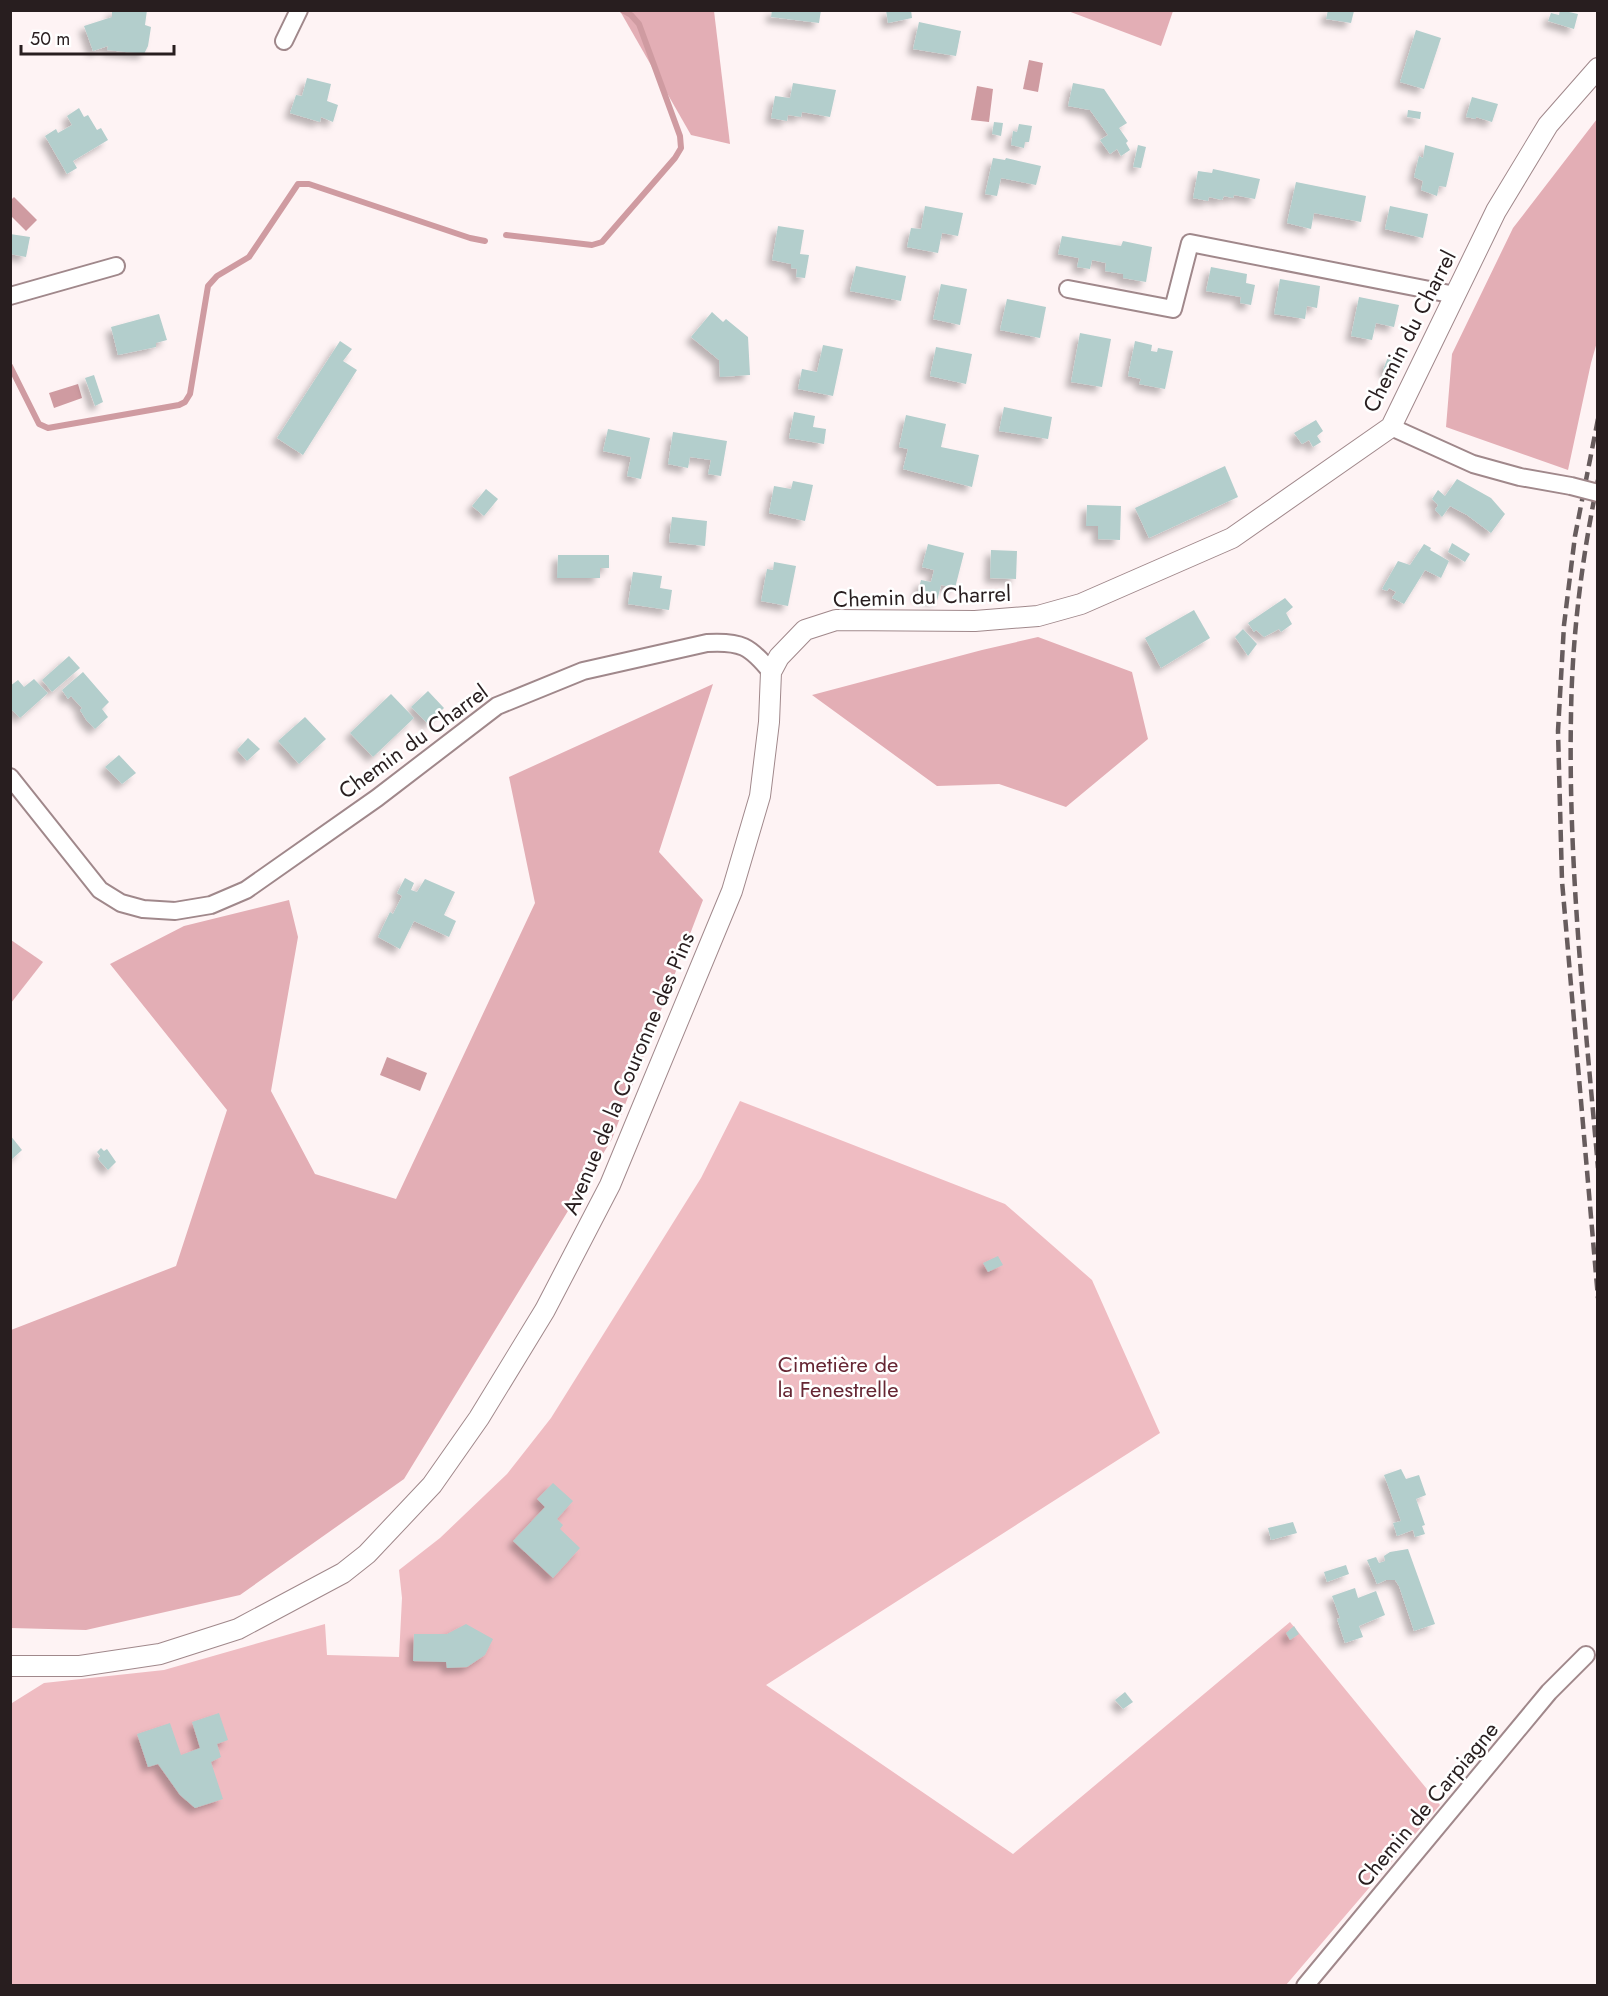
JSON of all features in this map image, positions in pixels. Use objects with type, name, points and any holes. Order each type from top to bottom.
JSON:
[{"type":"street","points":[[284,41],[299,10]]},
{"type":"street","name":"Chemin du Charrel","points":[[10,777],[100,890],[121,903],[143,909],[175,911],[211,905],[246,890],[377,798],[497,706],[583,670],[685,647],[727,641],[748,648],[771,672],[779,657],[805,630],[836,620],[975,621],[1038,616],[1081,604],[1232,538],[1391,427],[1496,211],[1548,125],[1598,68]]},
{"type":"street","points":[[1068,289],[1173,309],[1190,243],[1455,295]]},
{"type":"street","points":[[10,296],[116,266]]},
{"type":"street","points":[[1391,427],[1473,464],[1520,477],[1598,493]]},
{"type":"street","name":"Avenue de la Couronne des Pins","points":[[10,1666],[80,1665],[159,1654],[238,1629],[343,1573],[367,1554],[432,1485],[501,1384],[544,1310],[614,1174],[732,891],[760,796],[769,722],[771,672]]},
{"type":"street","name":"Chemin de Carpiagne","points":[[1305,1986],[1549,1692],[1586,1655]]},
{"type":"green space","name":"Cimetière de la Fenestrelle","points":[[740,1101],[1005,1204],[1092,1280],[1160,1433],[766,1685],[1013,1854],[1290,1622],[1440,1805],[1286,1985],[11,1985],[10,1702],[12,1703],[44,1683],[164,1670],[325,1624],[327,1655],[399,1657],[402,1598],[399,1570],[440,1538],[507,1474],[551,1418],[701,1178]]},
{"type":"shaded area","points":[[620,11],[714,11],[730,144],[691,135]]},
{"type":"shaded area","points":[[1068,11],[1173,11],[1161,46]]},
{"type":"shaded area","points":[[1029,60],[1043,63],[1038,92],[1023,89]]},
{"type":"shaded area","points":[[977,86],[993,89],[989,122],[971,120]]},
{"type":"shaded area","points":[[1597,119],[1597,342],[1568,470],[1446,427],[1452,354],[1513,228]]},
{"type":"shaded area","points":[[14,197],[37,220],[26,231],[11,216],[11,200]]},
{"type":"shaded area","points":[[78,384],[82,398],[54,408],[49,393]]},
{"type":"shaded area","points":[[1038,637],[1132,672],[1148,739],[1066,807],[999,784],[937,786],[812,695],[982,650]]},
{"type":"shaded area","points":[[713,684],[659,852],[703,900],[612,1139],[404,1479],[240,1595],[86,1630],[11,1628],[11,1330],[176,1266],[227,1110],[110,964],[184,926],[289,900],[298,937],[271,1091],[315,1174],[396,1199],[535,903],[509,777]]},
{"type":"shaded area","points":[[11,940],[43,962],[11,1003]]},
{"type":"shaded area","points":[[387,1057],[427,1073],[420,1091],[380,1075]]},
{"type":"building","points":[[112,10],[147,10],[145,25],[151,27],[148,46],[144,54],[107,50],[108,46],[93,51],[84,26],[112,17]]},
{"type":"building","points":[[772,10],[821,10],[819,23],[771,17]]},
{"type":"building","points":[[886,10],[911,10],[912,18],[888,23]]},
{"type":"building","points":[[1328,10],[1354,11],[1351,23],[1326,19]]},
{"type":"building","points":[[1560,10],[1578,14],[1574,29],[1548,21],[1551,13],[1559,15]]},
{"type":"building","points":[[919,22],[961,31],[956,56],[913,49]]},
{"type":"building","points":[[1416,30],[1441,38],[1424,89],[1400,82]]},
{"type":"building","points":[[307,78],[331,84],[327,101],[338,105],[333,122],[321,117],[320,122],[290,113],[296,95],[302,96]]},
{"type":"building","points":[[793,83],[836,90],[830,117],[802,112],[801,117],[788,115],[787,121],[771,118],[775,96],[790,98]]},
{"type":"building","points":[[1073,83],[1104,89],[1127,123],[1119,128],[1128,141],[1126,143],[1130,150],[1121,156],[1117,149],[1110,154],[1100,140],[1108,135],[1090,110],[1068,106]]},
{"type":"building","points":[[1472,97],[1498,104],[1492,122],[1476,117],[1476,119],[1466,117]]},
{"type":"building","points":[[79,108],[84,117],[88,115],[97,130],[101,128],[108,140],[73,161],[77,168],[67,174],[45,136],[56,129],[58,133],[72,125],[67,116]]},
{"type":"building","points":[[1408,110],[1421,112],[1420,119],[1407,117]]},
{"type":"building","points":[[994,122],[1003,123],[1001,136],[992,134]]},
{"type":"building","points":[[1019,124],[1032,126],[1029,142],[1025,142],[1024,148],[1011,145],[1013,131],[1017,132]]},
{"type":"building","points":[[1138,145],[1146,147],[1141,168],[1133,167]]},
{"type":"building","points":[[1425,145],[1454,153],[1446,187],[1439,186],[1437,196],[1421,190],[1423,181],[1414,177],[1419,156],[1423,158]]},
{"type":"building","points":[[993,158],[1005,160],[1006,158],[1041,166],[1036,185],[1001,178],[997,196],[985,194]]},
{"type":"building","points":[[1213,169],[1260,179],[1255,199],[1234,195],[1233,198],[1224,196],[1222,200],[1209,197],[1208,201],[1193,198],[1198,171],[1212,173]]},
{"type":"building","points":[[1296,182],[1366,196],[1361,222],[1314,213],[1311,229],[1287,223]]},
{"type":"building","points":[[925,206],[963,213],[958,236],[942,233],[938,253],[907,247],[911,228],[921,229]]},
{"type":"building","points":[[1390,206],[1428,214],[1423,238],[1385,229]]},
{"type":"building","points":[[778,226],[804,230],[800,254],[809,255],[805,278],[796,277],[797,269],[791,268],[791,264],[772,260]]},
{"type":"building","points":[[10,234],[30,237],[26,257],[10,254]]},
{"type":"building","points":[[1062,236],[1121,246],[1123,241],[1152,247],[1146,282],[1123,278],[1123,274],[1105,271],[1106,263],[1092,260],[1090,269],[1077,267],[1079,258],[1058,254]]},
{"type":"building","points":[[856,266],[906,276],[901,301],[850,291]]},
{"type":"building","points":[[1211,267],[1247,274],[1246,283],[1255,285],[1251,305],[1240,303],[1241,297],[1206,291]]},
{"type":"building","points":[[1280,279],[1320,286],[1317,308],[1307,306],[1305,319],[1274,314]]},
{"type":"building","points":[[941,284],[967,289],[960,325],[933,319]]},
{"type":"building","points":[[1359,297],[1399,305],[1394,327],[1376,323],[1372,340],[1351,336]]},
{"type":"building","points":[[1007,299],[1046,307],[1040,338],[1000,330]]},
{"type":"building","points":[[712,312],[723,322],[726,319],[748,337],[750,375],[720,377],[719,360],[691,337]]},
{"type":"building","points":[[159,314],[167,340],[156,343],[156,347],[118,355],[111,327]]},
{"type":"building","points":[[1080,333],[1111,339],[1102,387],[1071,382]]},
{"type":"building","points":[[340,341],[352,349],[343,361],[357,370],[303,455],[277,438]]},
{"type":"building","points":[[1135,341],[1152,345],[1151,351],[1157,352],[1158,348],[1173,351],[1165,389],[1139,384],[1141,379],[1128,376]]},
{"type":"building","points":[[823,345],[843,349],[833,396],[798,389],[802,369],[817,372]]},
{"type":"building","points":[[936,347],[972,354],[966,384],[930,376]]},
{"type":"building","points":[[1388,357],[1401,363],[1394,375],[1383,370]]},
{"type":"building","points":[[94,375],[103,402],[95,406],[85,378]]},
{"type":"building","points":[[1004,407],[1052,417],[1048,439],[999,431]]},
{"type":"building","points":[[794,412],[815,416],[813,427],[826,429],[824,444],[789,438]]},
{"type":"building","points":[[906,415],[946,424],[941,447],[979,455],[972,487],[903,469],[908,449],[899,447]]},
{"type":"building","points":[[1316,420],[1323,431],[1317,436],[1321,442],[1313,447],[1309,440],[1302,444],[1294,433]]},
{"type":"building","points":[[608,429],[650,438],[641,479],[627,476],[631,457],[603,451]]},
{"type":"building","points":[[673,432],[727,441],[721,476],[708,474],[711,460],[690,457],[688,468],[668,464]]},
{"type":"building","points":[[1225,466],[1238,497],[1149,538],[1135,508]]},
{"type":"building","points":[[1457,479],[1491,498],[1505,514],[1491,533],[1467,515],[1450,506],[1442,517],[1435,510],[1438,505],[1432,499],[1438,490],[1445,496]]},
{"type":"building","points":[[793,481],[813,485],[805,521],[769,513],[774,486],[791,489]]},
{"type":"building","points":[[486,489],[498,499],[484,516],[472,506]]},
{"type":"building","points":[[1087,505],[1121,506],[1120,540],[1098,539],[1098,526],[1086,526]]},
{"type":"building","points":[[672,517],[707,521],[705,546],[669,542]]},
{"type":"building","points":[[1452,543],[1470,554],[1465,562],[1448,552]]},
{"type":"building","points":[[928,544],[964,553],[955,588],[941,585],[937,601],[917,596],[921,580],[931,582],[934,570],[922,567]]},
{"type":"building","points":[[1424,544],[1449,561],[1441,578],[1425,570],[1404,604],[1392,598],[1396,592],[1389,588],[1387,591],[1382,589],[1398,561],[1410,565]]},
{"type":"building","points":[[991,550],[1017,551],[1016,579],[990,578]]},
{"type":"building","points":[[558,555],[609,555],[609,568],[600,568],[600,578],[557,578]]},
{"type":"building","points":[[774,562],[796,566],[788,606],[761,601],[767,569],[773,570]]},
{"type":"building","points":[[633,572],[662,576],[660,588],[672,590],[669,610],[628,604]]},
{"type":"building","points":[[1285,598],[1293,607],[1286,613],[1292,624],[1281,632],[1279,629],[1264,637],[1256,630],[1254,632],[1248,623]]},
{"type":"building","points":[[1194,610],[1210,638],[1161,668],[1145,638]]},
{"type":"building","points":[[1243,629],[1257,644],[1248,656],[1235,637]]},
{"type":"building","points":[[69,656],[80,668],[52,692],[42,680]]},
{"type":"building","points":[[83,672],[109,702],[102,709],[108,717],[95,729],[80,710],[82,708],[71,696],[68,699],[62,690]]},
{"type":"building","points":[[34,679],[48,693],[20,718],[12,710],[10,711],[10,686],[18,680],[24,687]]},
{"type":"building","points":[[428,691],[444,708],[428,724],[411,707]]},
{"type":"building","points":[[391,694],[414,718],[373,757],[350,733]]},
{"type":"building","points":[[305,717],[326,739],[299,764],[278,741]]},
{"type":"building","points":[[248,738],[260,749],[247,761],[237,750]]},
{"type":"building","points":[[119,755],[136,773],[122,784],[105,767]]},
{"type":"building","points":[[405,878],[414,883],[411,890],[417,892],[425,879],[455,892],[444,915],[456,921],[449,937],[414,921],[400,949],[378,937],[390,912],[393,914],[402,896],[397,893]]},
{"type":"building","points":[[10,1135],[22,1150],[10,1161]]},
{"type":"building","points":[[101,1148],[104,1151],[107,1149],[116,1162],[108,1170],[98,1159],[100,1156],[97,1152]]},
{"type":"building","points":[[998,1256],[1003,1265],[988,1272],[983,1263]]},
{"type":"building","points":[[1401,1469],[1406,1479],[1419,1475],[1426,1495],[1416,1499],[1425,1525],[1422,1526],[1425,1534],[1415,1537],[1413,1530],[1397,1536],[1393,1523],[1401,1521],[1384,1475]]},
{"type":"building","points":[[553,1483],[573,1501],[557,1519],[563,1525],[560,1529],[580,1548],[553,1578],[513,1541],[545,1507],[537,1499]]},
{"type":"building","points":[[1293,1522],[1297,1533],[1271,1540],[1268,1528]]},
{"type":"building","points":[[1408,1549],[1435,1624],[1414,1631],[1399,1586],[1395,1580],[1386,1580],[1377,1584],[1367,1560],[1376,1557],[1379,1563],[1385,1561],[1384,1556],[1390,1552]]},
{"type":"building","points":[[1346,1565],[1349,1574],[1327,1582],[1324,1572]]},
{"type":"building","points":[[1355,1588],[1358,1598],[1376,1591],[1385,1615],[1359,1626],[1363,1637],[1345,1643],[1337,1619],[1340,1618],[1332,1596]]},
{"type":"building","points":[[466,1624],[493,1639],[485,1655],[467,1667],[447,1668],[446,1662],[413,1661],[414,1634],[447,1634]]},
{"type":"building","points":[[1294,1626],[1299,1634],[1290,1640],[1286,1633]]},
{"type":"building","points":[[1125,1692],[1133,1702],[1123,1709],[1115,1700]]},
{"type":"building","points":[[219,1713],[228,1740],[217,1744],[221,1757],[211,1762],[223,1799],[195,1808],[180,1795],[158,1764],[148,1767],[137,1734],[170,1723],[181,1755],[200,1748],[192,1722]]},
{"type":"waterway","points":[[506,235],[592,245],[602,242],[675,158],[681,148],[680,136],[639,24],[631,15],[622,10]]},
{"type":"waterway","points":[[10,366],[39,424],[48,428],[179,405],[185,402],[190,394],[208,286],[217,276],[249,257],[298,184],[309,184],[485,241]]},
{"type":"railway","points":[[1598,419],[1575,536],[1564,625],[1558,731],[1562,881],[1598,1298]]},
{"type":"railway","points":[[1598,480],[1587,538],[1576,626],[1572,685],[1571,772],[1578,942],[1598,1168]]}]
